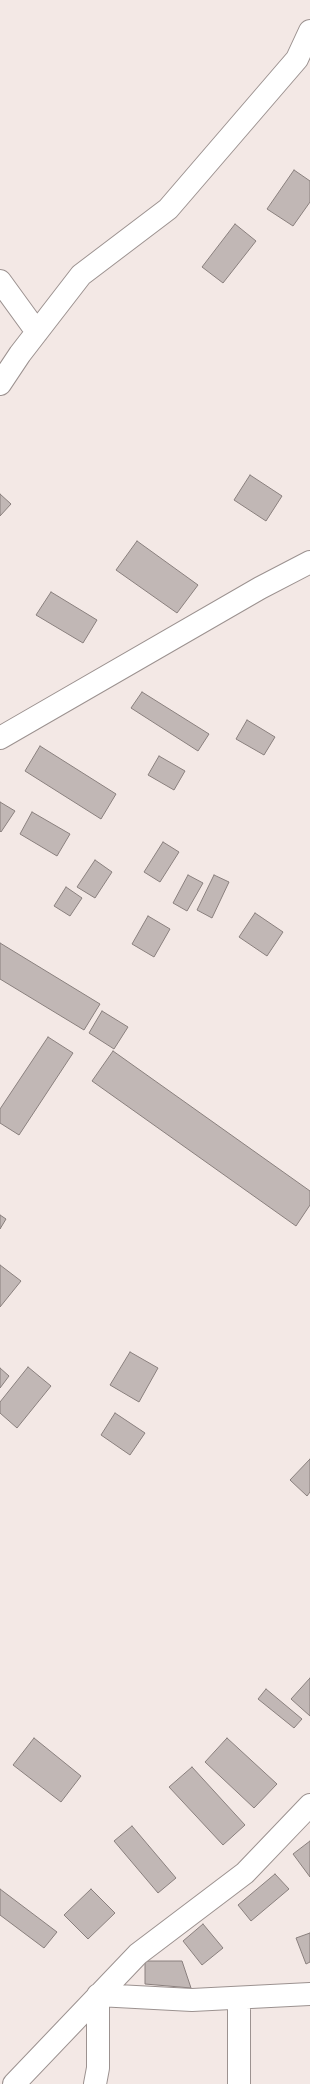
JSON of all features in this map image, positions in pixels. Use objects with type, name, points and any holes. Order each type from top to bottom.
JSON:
[{"type":"street","points":[[0,384],[20,354],[81,276],[168,209],[297,59],[310,32]]},
{"type":"street","points":[[0,281],[37,332]]},
{"type":"street","points":[[0,738],[253,592],[310,562]]},
{"type":"street","points":[[14,2084],[138,1954],[245,1873],[310,1805]]},
{"type":"street","points":[[98,1995],[192,2000],[310,1994]]},
{"type":"street","points":[[95,2084],[98,2068],[98,1995]]},
{"type":"street","points":[[239,1998],[239,2084]]},
{"type":"building","points":[[294,170],[310,181],[310,202],[293,226],[267,209]]},
{"type":"building","points":[[235,224],[256,241],[223,283],[202,267]]},
{"type":"building","points":[[250,475],[282,496],[266,521],[234,500]]},
{"type":"building","points":[[0,494],[11,504],[0,516]]},
{"type":"building","points":[[137,541],[198,585],[177,613],[116,570]]},
{"type":"building","points":[[51,592],[97,620],[83,643],[36,615]]},
{"type":"building","points":[[142,692],[209,734],[198,751],[131,708]]},
{"type":"building","points":[[247,720],[275,737],[264,755],[236,739]]},
{"type":"building","points":[[40,746],[116,794],[101,819],[25,771]]},
{"type":"building","points":[[159,756],[185,771],[174,790],[148,775]]},
{"type":"building","points":[[0,802],[15,811],[1,832],[0,831]]},
{"type":"building","points":[[32,812],[70,834],[57,856],[20,834]]},
{"type":"building","points":[[163,842],[179,852],[160,882],[144,872]]},
{"type":"building","points":[[95,860],[112,872],[95,898],[77,887]]},
{"type":"building","points":[[188,875],[203,883],[187,911],[173,903]]},
{"type":"building","points":[[214,875],[229,882],[212,918],[197,910]]},
{"type":"building","points":[[66,887],[82,898],[70,916],[54,906]]},
{"type":"building","points":[[255,913],[283,932],[267,956],[239,937]]},
{"type":"building","points":[[148,916],[170,929],[154,957],[132,944]]},
{"type":"building","points":[[0,943],[100,1004],[84,1030],[0,979]]},
{"type":"building","points":[[102,1011],[128,1027],[114,1049],[89,1033]]},
{"type":"building","points":[[48,1037],[73,1053],[19,1135],[0,1123],[0,1109]]},
{"type":"building","points":[[113,1051],[310,1191],[310,1205],[296,1226],[92,1081]]},
{"type":"building","points":[[0,1215],[6,1219],[0,1229]]},
{"type":"building","points":[[0,1265],[21,1281],[0,1307]]},
{"type":"building","points":[[130,1352],[158,1368],[139,1402],[110,1385]]},
{"type":"building","points":[[28,1367],[51,1386],[17,1428],[0,1413],[0,1402]]},
{"type":"building","points":[[0,1368],[9,1376],[0,1388]]},
{"type":"building","points":[[115,1413],[145,1433],[130,1455],[101,1435]]},
{"type":"building","points":[[310,1459],[310,1492],[307,1496],[290,1480]]},
{"type":"building","points":[[310,1678],[310,1716],[291,1699]]},
{"type":"building","points":[[266,1689],[302,1719],[294,1728],[258,1699]]},
{"type":"building","points":[[34,1738],[81,1776],[61,1802],[13,1765]]},
{"type":"building","points":[[227,1738],[277,1784],[254,1808],[205,1762]]},
{"type":"building","points":[[192,1767],[245,1825],[223,1845],[169,1787]]},
{"type":"building","points":[[132,1826],[176,1878],[158,1893],[114,1841]]},
{"type":"building","points":[[310,1841],[310,1877],[293,1854]]},
{"type":"building","points":[[275,1874],[289,1889],[251,1921],[238,1905]]},
{"type":"building","points":[[0,1889],[57,1932],[44,1948],[0,1915]]},
{"type":"building","points":[[91,1889],[115,1913],[88,1939],[64,1915]]},
{"type":"building","points":[[203,1924],[223,1948],[202,1965],[183,1941]]},
{"type":"building","points":[[310,1933],[310,1962],[306,1964],[296,1938]]},
{"type":"building","points":[[145,1961],[182,1961],[191,1988],[145,1984]]}]
